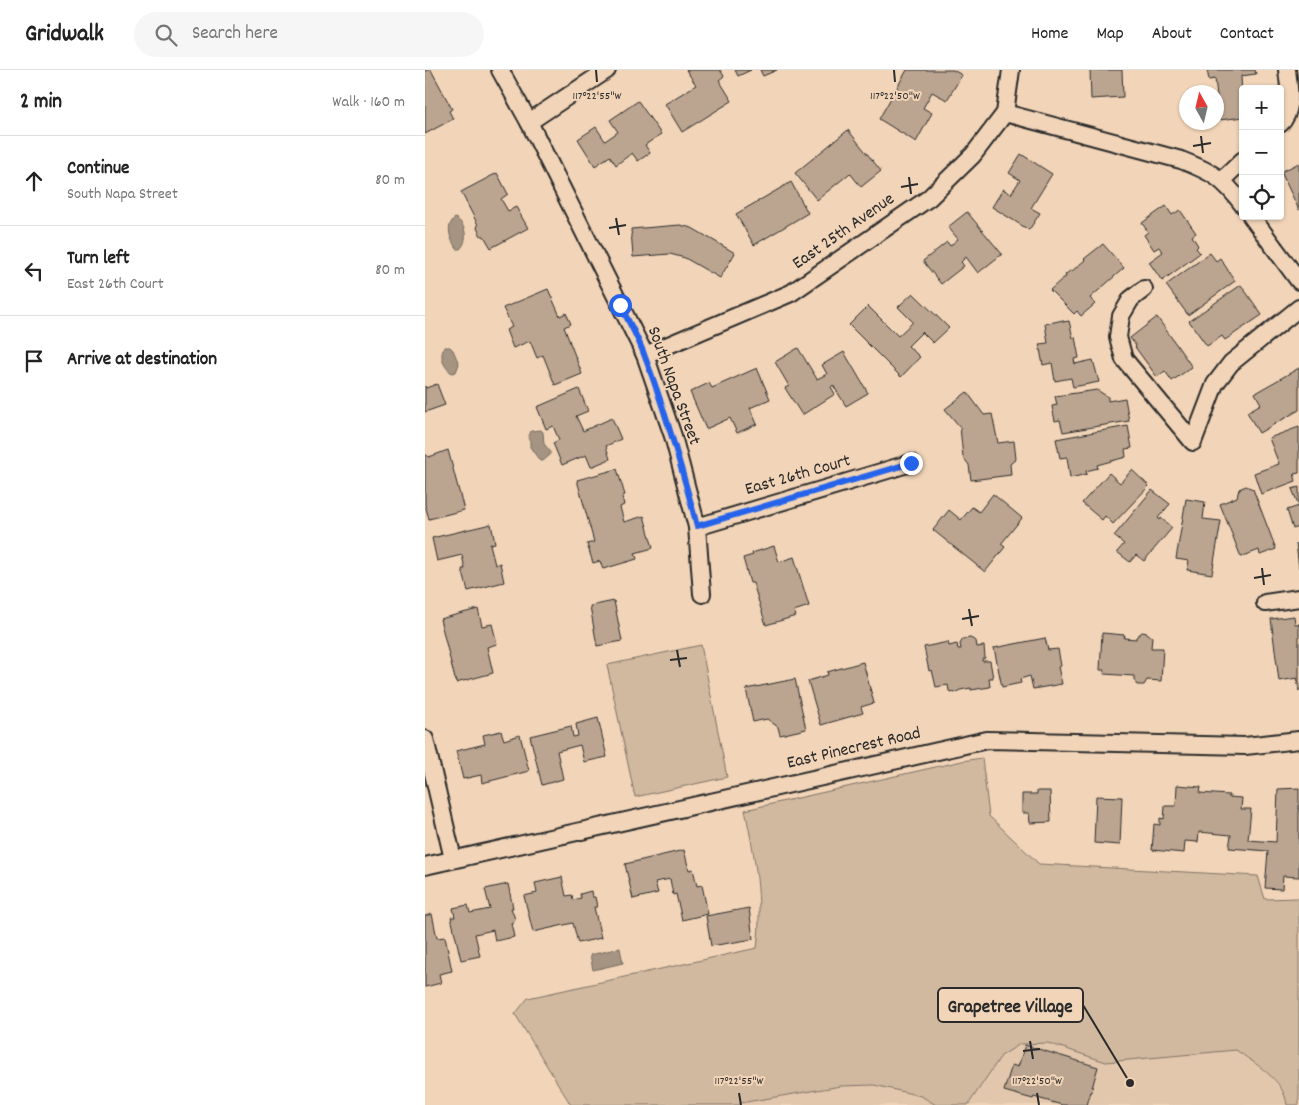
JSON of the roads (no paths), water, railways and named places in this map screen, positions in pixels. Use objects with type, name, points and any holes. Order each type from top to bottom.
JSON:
[{"type":"street","name":"South Napa Street","points":[[500,70],[529,122],[645,355],[673,436],[697,526],[702,594]]},
{"type":"street","points":[[529,122],[607,70]]},
{"type":"street","points":[[1011,70],[1005,112],[1181,160],[1203,168],[1222,180],[1239,200]]},
{"type":"street","points":[[1284,121],[1289,104],[1287,70]]},
{"type":"street","name":"East 25th Avenue","points":[[645,355],[791,293],[929,198],[973,155],[1005,112]]},
{"type":"street","points":[[1222,180],[1239,164]]},
{"type":"street","points":[[1254,220],[1299,281]]},
{"type":"street","points":[[1144,289],[1131,299],[1121,316],[1118,337],[1124,359],[1193,442],[1215,384],[1231,363],[1299,308]]},
{"type":"street","name":"East 26th Court","points":[[697,526],[911,463]]},
{"type":"street","points":[[1265,602],[1299,598]]},
{"type":"street","points":[[425,739],[453,859]]},
{"type":"street","name":"East Pinecrest Road","points":[[425,866],[987,740],[1245,746],[1299,740]]},
{"type":"place","name":"Grapetree Village","points":[[1130,1083]]}]
